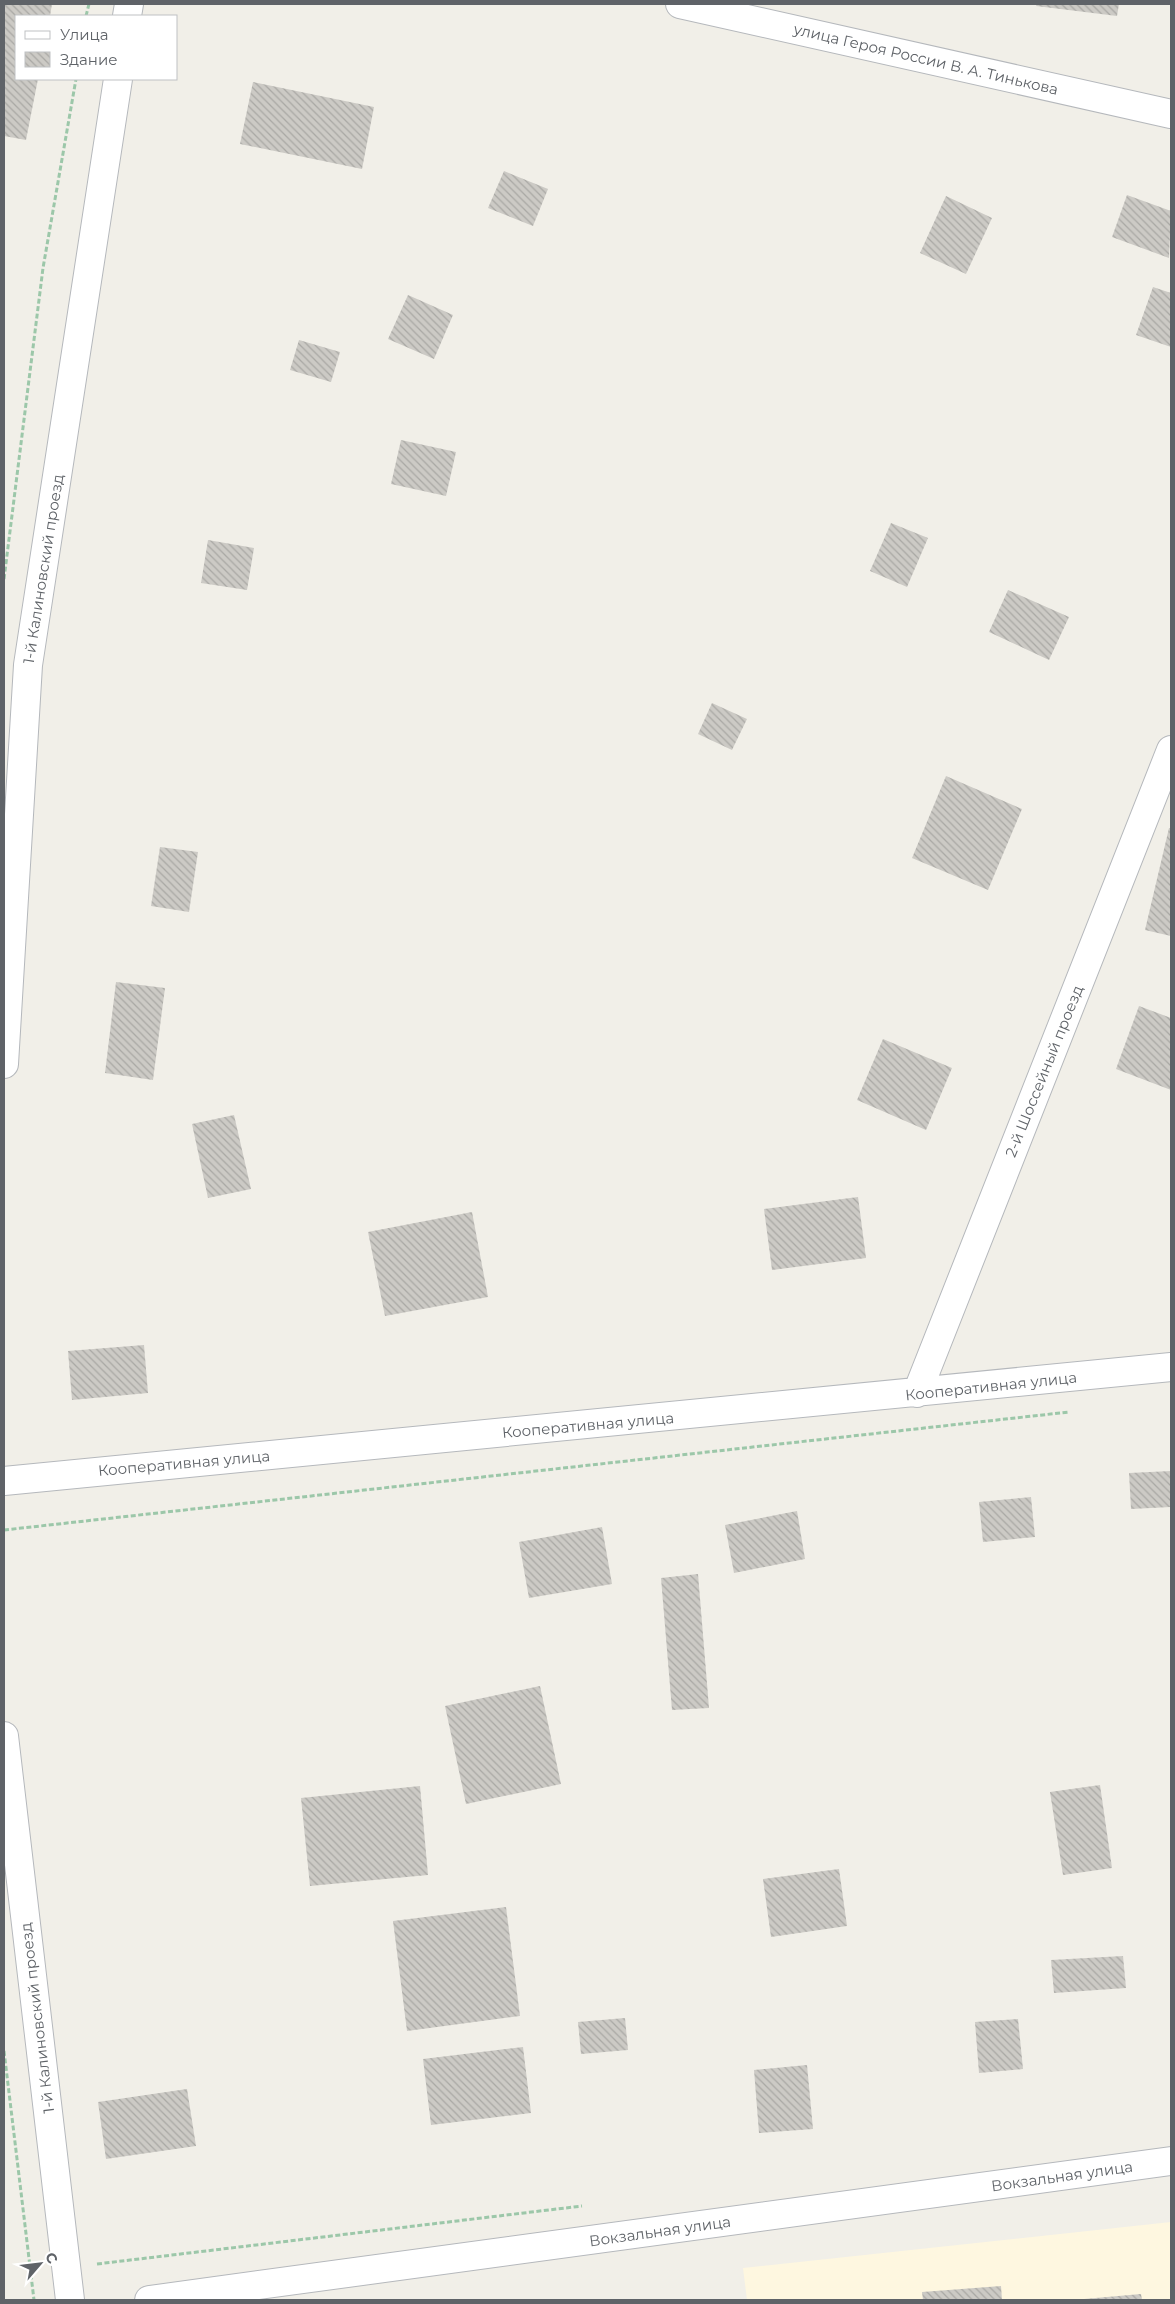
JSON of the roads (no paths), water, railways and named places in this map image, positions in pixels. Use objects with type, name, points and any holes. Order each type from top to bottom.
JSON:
[{"type":"street","name":"улица Героя России В. А. Тинькова","points":[[680,4],[1171,114]]},
{"type":"street","name":"1-й Калиновский проезд","points":[[4,1064],[28,665],[118,80]]},
{"type":"street","name":"2-й Шоссейный проезд","points":[[917,1393],[1171,750]]},
{"type":"street","name":"Кооперативная улица","points":[[4,1481],[1171,1368]]},
{"type":"street","name":"1-й Калиновский проезд","points":[[4,1736],[70,2300]]},
{"type":"street","name":"Вокзальная улица","points":[[149,2300],[1171,2161]]}]
